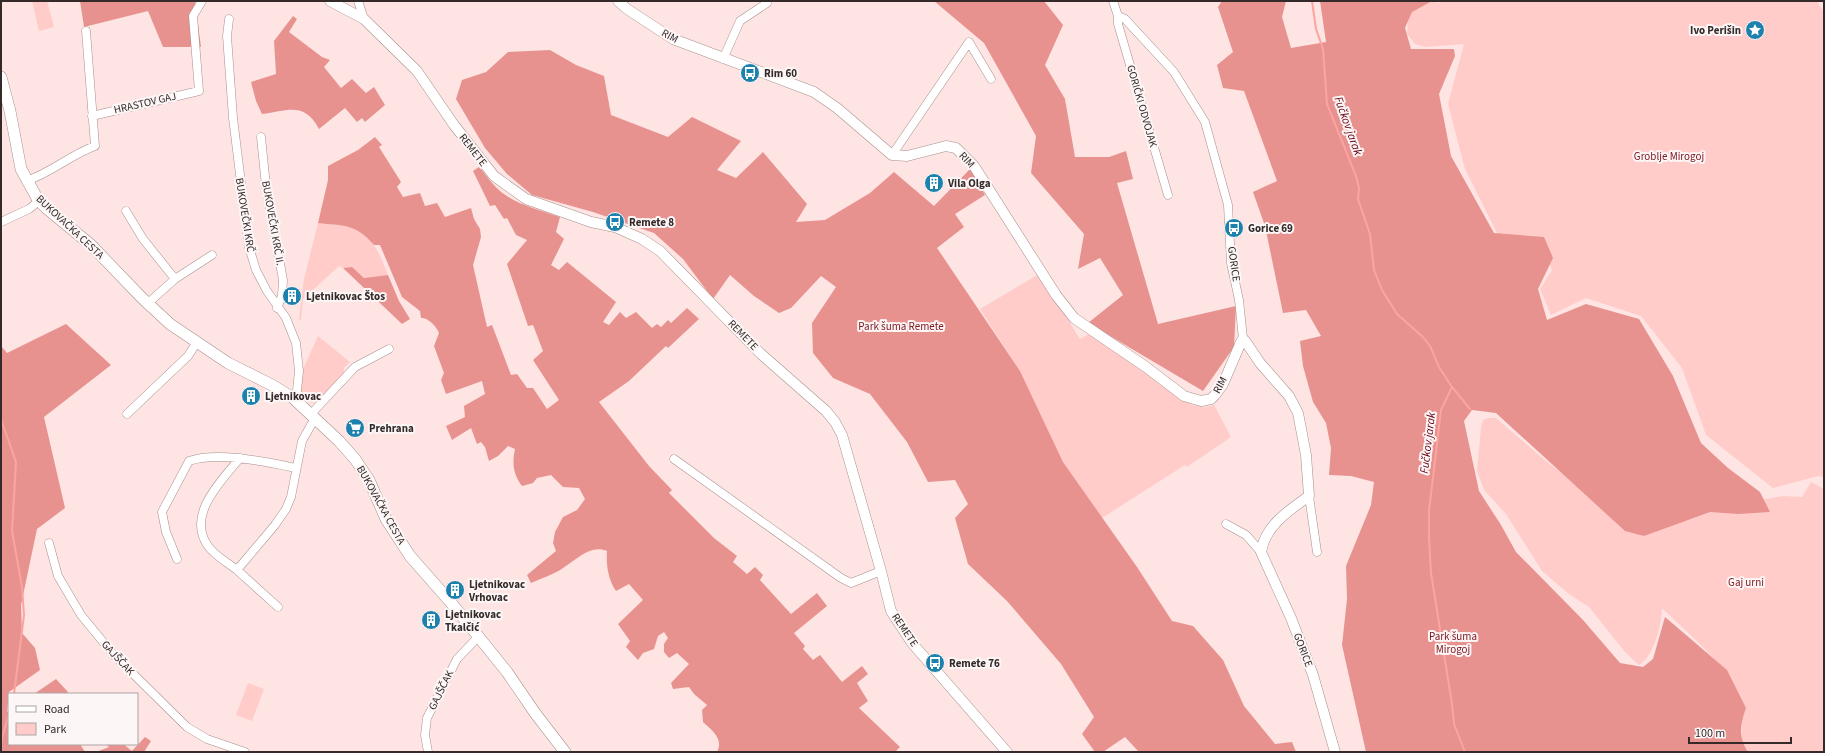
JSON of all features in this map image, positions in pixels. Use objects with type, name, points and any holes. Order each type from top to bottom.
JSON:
[{"type":"main road","name":"BUKOVAČKA CESTA","points":[[1,77],[10,111],[17,156],[26,181],[39,201],[91,245],[147,304],[170,324],[230,364],[272,385],[296,400],[355,459],[369,480],[386,519],[410,556],[512,677],[535,713],[565,752]]},
{"type":"street","name":"HRASTOV GAJ","points":[[92,116],[198,91],[193,16],[202,1]]},
{"type":"street","name":"REMETE","points":[[330,1],[364,19],[417,71],[454,125],[494,176],[526,199],[591,222],[615,227],[642,239],[654,247],[682,272],[761,354],[826,411],[835,422],[842,435],[882,571],[891,611],[916,648],[1007,752]]},
{"type":"street","points":[[358,1],[364,19]]},
{"type":"street","name":"RIM","points":[[618,1],[627,9],[673,39],[814,92],[837,108],[892,155],[907,156],[946,146],[956,148],[964,154],[974,166],[1056,295],[1074,318],[1146,367],[1184,396],[1201,402],[1211,399],[1223,384],[1229,366],[1243,339]]},
{"type":"street","points":[[1113,1],[1118,16]]},
{"type":"street","points":[[723,59],[740,21],[767,3]]},
{"type":"street","name":"GORIČKI ODVOJAK","points":[[1118,16],[1118,24],[1168,195]]},
{"type":"street","name":"GORICE","points":[[1118,16],[1125,19],[1174,72],[1205,122],[1228,205],[1231,263],[1239,300],[1243,339],[1260,363],[1289,396],[1298,413],[1306,455],[1309,496],[1317,552]]},
{"type":"street","name":"BUKOVEČKI KRČ","points":[[229,19],[227,36],[233,110],[249,247],[256,270],[277,308],[286,318],[293,333],[298,351],[299,376],[296,400]]},
{"type":"street","points":[[26,181],[47,172],[70,157],[95,146],[86,31]]},
{"type":"street","points":[[892,155],[970,42],[991,79]]},
{"type":"street","name":"BUKOVEČKI KRČ II.","points":[[261,137],[266,186],[283,280],[282,296],[277,308]]},
{"type":"street","points":[[1,222],[29,209],[39,201]]},
{"type":"street","points":[[126,211],[142,239],[175,279]]},
{"type":"street","points":[[147,304],[175,279],[212,255]]},
{"type":"street","points":[[128,414],[178,366],[197,342]]},
{"type":"street","points":[[237,570],[275,525],[286,509],[291,497],[302,441],[313,416],[354,367],[388,349]]},
{"type":"street","points":[[177,559],[166,532],[162,512],[189,461],[197,458],[240,458],[296,468]]},
{"type":"street","points":[[240,458],[225,476],[203,509],[200,522],[201,530],[208,546],[278,607]]},
{"type":"street","points":[[674,459],[841,578],[851,583],[882,571]]},
{"type":"street","points":[[1261,552],[1265,539],[1276,522],[1309,496]]},
{"type":"street","name":"GORICE","points":[[1226,524],[1246,535],[1261,552],[1291,618],[1313,675],[1335,752]]},
{"type":"street","name":"GAJŠČAK","points":[[49,543],[58,576],[81,615],[113,654],[187,727],[207,739],[245,752]]},
{"type":"street","name":"GAJŠČAK","points":[[428,752],[425,735],[427,718],[457,658],[478,636]]},
{"type":"green space","points":[[32,1],[47,1],[54,27],[39,31]]},
{"type":"green space","points":[[80,1],[195,1],[201,47],[163,47],[148,11],[84,27]]},
{"type":"green space","points":[[934,1],[1044,1],[1063,25],[1045,65],[1065,99],[1075,157],[1109,157],[1126,151],[1133,179],[1117,183],[1158,324],[1236,306],[1234,347],[1203,391],[1088,323],[1123,295],[1100,258],[1078,269],[1084,234],[1031,173],[1036,136],[984,43]]},
{"type":"green space","name":"Park šuma Mirogoj","points":[[1222,1],[1286,1],[1282,17],[1291,48],[1326,42],[1320,1],[1432,1],[1412,12],[1405,28],[1411,49],[1454,49],[1455,56],[1439,94],[1451,156],[1494,233],[1544,237],[1553,258],[1538,289],[1547,320],[1586,304],[1639,319],[1673,376],[1701,443],[1728,468],[1760,492],[1770,512],[1738,514],[1710,512],[1644,536],[1625,531],[1496,413],[1472,410],[1464,421],[1479,491],[1516,552],[1583,620],[1620,663],[1643,667],[1653,659],[1665,617],[1727,670],[1746,708],[1741,725],[1741,736],[1748,752],[1366,752],[1342,645],[1347,599],[1346,566],[1371,505],[1374,482],[1351,476],[1329,475],[1331,448],[1326,423],[1313,402],[1303,366],[1300,341],[1321,336],[1306,310],[1283,313],[1265,226],[1253,192],[1277,181],[1244,91],[1223,88],[1217,65],[1233,52],[1218,7]]},
{"type":"green space","name":"Groblje Mirogoj","points":[[1432,1],[1439,3],[1441,1],[1817,1],[1824,13],[1824,477],[1818,476],[1773,488],[1706,435],[1682,368],[1641,316],[1586,298],[1551,315],[1540,289],[1552,270],[1538,237],[1499,237],[1465,169],[1448,104],[1464,44],[1425,47],[1415,44],[1407,34],[1409,11]]},
{"type":"green space","points":[[293,16],[297,19],[289,32],[322,57],[330,60],[324,67],[341,88],[352,79],[366,93],[374,87],[385,105],[365,122],[362,118],[357,122],[345,108],[319,129],[307,114],[301,111],[288,110],[262,114],[256,101],[251,82],[276,74],[274,41]]},
{"type":"green space","name":"Park šuma Remete","points":[[550,50],[576,65],[604,76],[611,115],[668,137],[692,117],[741,141],[717,170],[736,178],[763,152],[807,204],[796,222],[825,220],[870,193],[894,172],[934,206],[971,168],[985,195],[955,214],[964,227],[937,248],[1020,371],[1063,462],[1137,567],[1172,621],[1193,626],[1223,660],[1244,706],[1275,744],[1292,742],[1296,752],[1139,752],[1125,737],[1103,752],[1095,752],[1082,734],[1094,717],[1061,664],[1007,601],[968,564],[955,518],[968,504],[955,480],[928,482],[907,442],[870,394],[833,378],[813,353],[812,323],[836,287],[821,276],[791,308],[779,313],[754,296],[730,275],[713,299],[683,259],[654,233],[593,212],[532,195],[507,174],[485,148],[456,99],[462,80],[486,72],[508,52]]},
{"type":"green space","points":[[375,137],[382,145],[379,147],[401,182],[397,187],[403,197],[420,193],[425,206],[437,203],[445,217],[471,208],[474,219],[480,229],[481,237],[473,265],[487,327],[492,325],[511,375],[517,374],[527,388],[533,388],[547,409],[559,400],[533,360],[543,351],[533,325],[528,326],[507,264],[527,240],[516,235],[507,218],[504,219],[495,205],[490,206],[473,171],[479,167],[500,191],[515,201],[560,217],[556,232],[564,239],[551,265],[559,270],[567,262],[616,302],[603,322],[609,325],[620,312],[626,318],[636,312],[652,328],[657,324],[661,327],[668,320],[671,323],[687,308],[699,319],[668,348],[666,346],[629,381],[599,402],[649,466],[672,490],[669,493],[714,538],[737,556],[733,562],[747,574],[755,567],[763,575],[760,580],[791,614],[817,593],[827,606],[794,633],[805,646],[803,649],[813,660],[820,655],[842,682],[862,666],[868,674],[857,683],[868,701],[859,708],[900,747],[895,752],[717,752],[719,747],[718,739],[703,722],[702,710],[707,705],[694,694],[689,687],[673,689],[671,683],[689,664],[677,653],[669,658],[664,652],[664,644],[668,638],[664,632],[658,636],[654,649],[643,653],[638,660],[626,647],[630,641],[618,624],[643,600],[629,584],[616,591],[608,572],[607,551],[601,549],[589,551],[556,572],[531,583],[527,575],[556,551],[553,543],[555,532],[563,517],[577,510],[585,499],[579,488],[563,487],[551,475],[537,478],[533,483],[522,486],[514,468],[515,449],[508,446],[498,456],[489,461],[485,447],[481,442],[477,444],[471,428],[452,440],[446,426],[465,417],[464,406],[485,394],[482,381],[446,394],[441,380],[444,373],[434,346],[439,333],[432,323],[427,319],[421,318],[420,311],[402,297],[380,245],[374,245],[355,229],[342,225],[318,223],[328,180],[328,166],[358,150]]},
{"type":"green space","points":[[318,223],[340,224],[352,227],[365,234],[375,246],[388,275],[364,278],[352,267],[343,268],[339,266],[303,299],[301,320],[299,319],[304,279]]},
{"type":"green space","points":[[352,267],[364,278],[388,275],[399,301],[410,319],[402,324],[343,268]]},
{"type":"green space","points":[[1039,274],[1080,339],[1091,333],[1192,405],[1205,407],[1214,405],[1231,437],[1187,467],[1185,465],[1102,518],[1063,462],[1020,371],[980,309]]},
{"type":"green space","points":[[66,324],[111,365],[44,417],[65,508],[37,529],[21,605],[22,633],[35,648],[40,670],[8,693],[8,745],[81,745],[85,752],[1,752],[1,346],[7,353]]},
{"type":"green space","points":[[318,336],[350,362],[344,368],[344,373],[339,379],[317,402],[312,403],[303,400],[299,394],[301,367],[304,367]]},
{"type":"green space","name":"Gaj urni","points":[[1488,418],[1496,418],[1547,462],[1644,536],[1709,509],[1783,496],[1802,497],[1811,482],[1824,489],[1824,752],[1742,752],[1740,706],[1735,691],[1728,678],[1708,652],[1662,608],[1659,631],[1653,647],[1645,660],[1639,665],[1625,652],[1589,607],[1569,594],[1542,571],[1506,514],[1484,490],[1477,471],[1481,427],[1483,420]]},
{"type":"green space","points":[[56,679],[68,692],[68,693],[35,693]]},
{"type":"green space","points":[[248,683],[264,689],[252,721],[236,715]]},
{"type":"green space","points":[[145,737],[151,741],[144,752],[96,752],[109,747],[107,745],[124,745],[132,751]]},
{"type":"waterway","name":"Fučkov jarak","points":[[1312,1],[1316,29],[1323,49],[1327,104],[1356,176],[1359,188],[1358,199],[1370,234],[1374,270],[1382,290],[1397,314],[1423,337],[1430,346],[1439,367],[1452,387],[1441,410],[1429,511],[1429,538],[1431,573],[1454,724],[1465,752]]},
{"type":"waterway","points":[[1452,387],[1470,409]]},
{"type":"waterway","points":[[1,419],[16,462],[12,531],[22,587],[24,615],[14,693]]},
{"type":"waterway","points":[[1,752],[2,738],[8,717]]},
{"type":"place","name":"Ivo Perišin","points":[[1755,30]]},
{"type":"place","name":"Rim 60","points":[[750,73]]},
{"type":"place","name":"Vila Olga","points":[[934,183]]},
{"type":"place","name":"Remete 8","points":[[615,222]]},
{"type":"place","name":"Gorice 69","points":[[1234,228]]},
{"type":"place","name":"Ljetnikovac Štos","points":[[292,296]]},
{"type":"place","name":"Ljetnikovac","points":[[251,396]]},
{"type":"place","name":"Prehrana","points":[[355,428]]},
{"type":"place","name":"Ljetnikovac Vrhovac","points":[[455,590]]},
{"type":"place","name":"Ljetnikovac Tkalčić","points":[[431,620]]},
{"type":"place","name":"Remete 76","points":[[935,663]]}]
